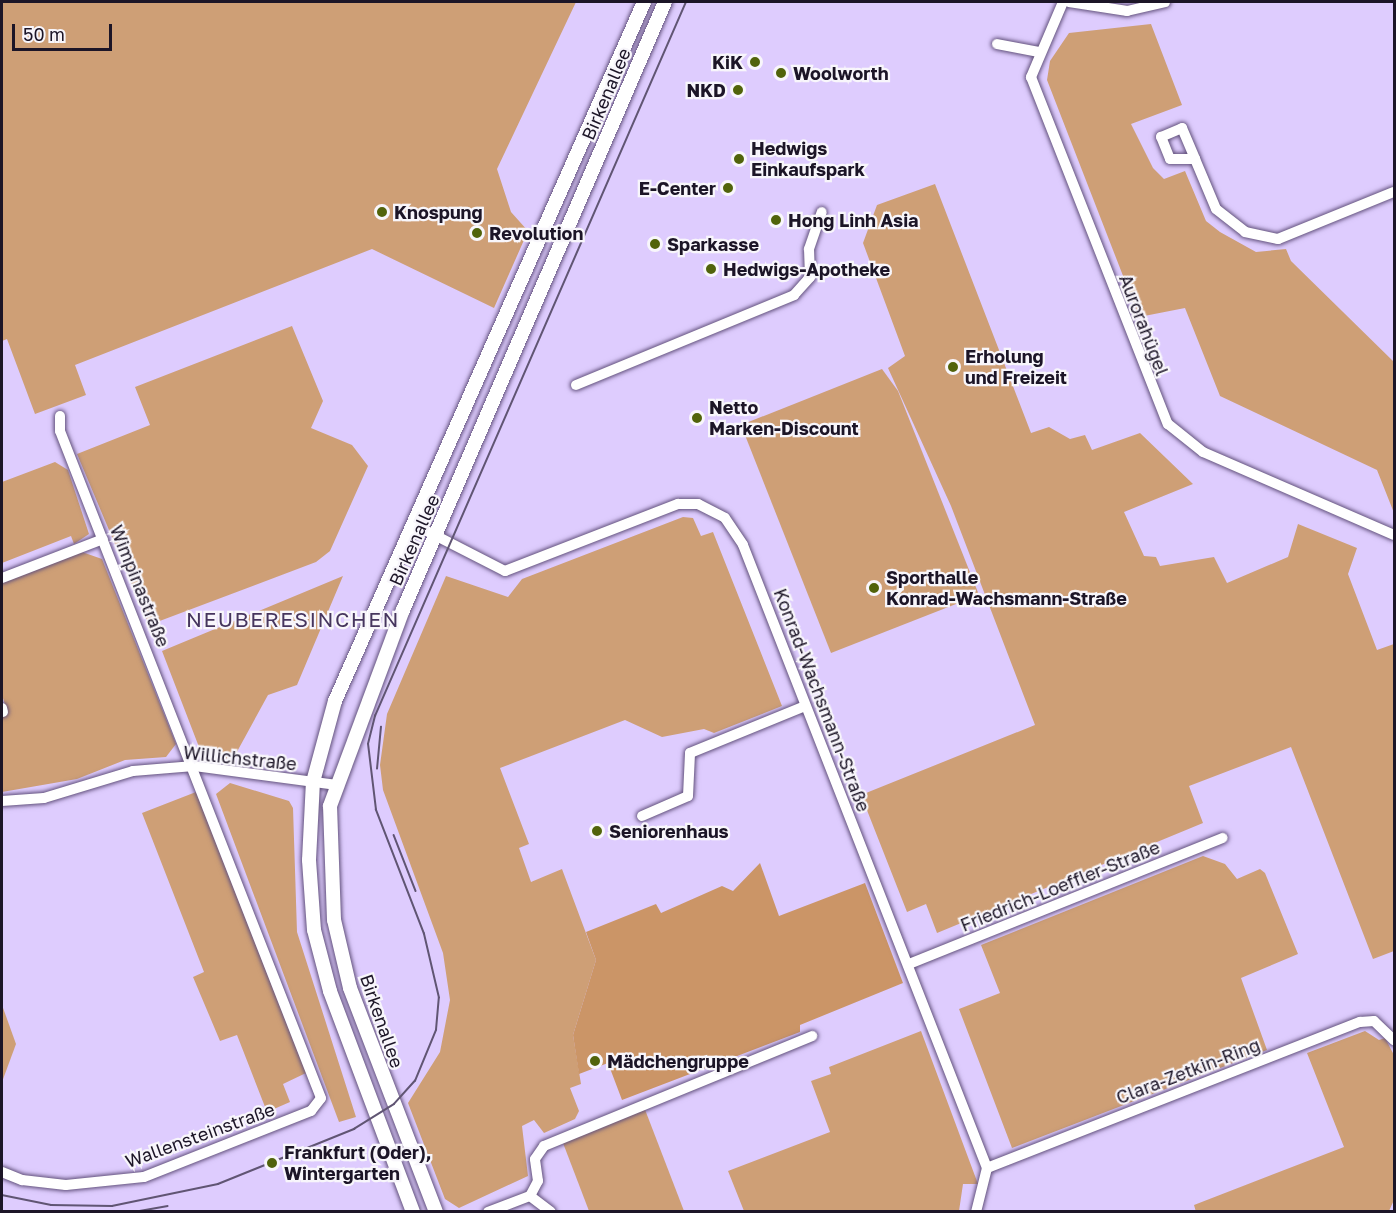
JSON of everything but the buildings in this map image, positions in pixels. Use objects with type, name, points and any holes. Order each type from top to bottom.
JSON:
[{"type":"street","name":"Birkenallee","points":[[413,1212],[330,991],[314,930],[309,860],[313,782],[335,701],[417,526],[644,2]]},
{"type":"street","name":"Birkenallee","points":[[436,1212],[358,1010],[334,920],[330,806],[364,703],[665,2]]},
{"type":"street","name":"Aurorahügel","points":[[1063,2],[1038,52],[1031,77],[1160,407],[1179,436],[1361,522],[1395,534]]},
{"type":"street","points":[[1069,2],[1127,11],[1165,2]]},
{"type":"street","points":[[997,44],[1038,52]]},
{"type":"street","points":[[1195,159],[1216,208],[1231,223],[1278,239],[1395,192]]},
{"type":"street","points":[[576,385],[794,296],[810,278],[809,249],[822,212]]},
{"type":"street","name":"Wimpinastraße","points":[[60,416],[60,431],[194,766]]},
{"type":"street","name":"Konrad-Wachsmann-Straße","points":[[417,526],[505,571],[678,504],[698,504],[725,518],[743,544],[987,1167]]},
{"type":"street","points":[[2,578],[103,539]]},
{"type":"street","points":[[642,816],[688,796],[690,753],[805,706]]},
{"type":"street","name":"Willichstraße","points":[[2,801],[44,798],[133,771],[194,766],[336,785]]},
{"type":"street","name":"Wallensteinstraße","points":[[2,1172],[22,1180],[66,1185],[144,1176],[311,1111],[318,1106],[320,1088],[194,766]]},
{"type":"street","name":"Friedrich-Loeffler-Straße","points":[[909,964],[1223,838]]},
{"type":"street","name":"Clara-Zetkin-Ring","points":[[987,1167],[1360,1022],[1374,1021],[1395,1040]]},
{"type":"street","points":[[488,1212],[530,1196],[538,1181],[535,1159],[544,1146],[812,1036]]},
{"type":"street","points":[[976,1212],[987,1167]]},
{"type":"street","points":[[530,1196],[551,1212]]},
{"type":"shaded area","points":[[2,2],[576,2],[497,169],[511,212],[528,231],[494,308],[372,249],[75,365],[86,395],[35,414],[7,339],[2,341]]},
{"type":"shaded area","points":[[1151,24],[1182,105],[1131,124],[1153,168],[1164,179],[1185,171],[1206,221],[1220,232],[1256,252],[1286,249],[1291,261],[1394,362],[1394,513],[1377,470],[1220,396],[1185,308],[1139,317],[1047,80],[1050,61],[1069,33]]},
{"type":"shaded area","points":[[935,184],[1031,433],[1049,427],[1070,439],[1085,435],[1092,450],[1140,433],[1193,484],[1124,512],[1144,556],[1156,557],[1160,566],[1214,557],[1227,583],[1288,557],[1298,524],[1357,548],[1348,574],[1377,650],[1394,644],[1394,951],[1373,959],[1291,747],[1189,786],[1203,823],[937,933],[926,904],[907,912],[861,795],[1035,725],[951,506],[888,368],[905,356],[863,243],[877,205]]},
{"type":"shaded area","points":[[292,326],[323,401],[311,428],[352,445],[368,466],[330,551],[316,562],[149,625],[77,454],[150,425],[135,387]]},
{"type":"shaded area","points":[[882,369],[898,391],[979,595],[831,653],[741,425]]},
{"type":"shaded area","points":[[55,462],[68,470],[89,534],[74,544],[71,536],[2,563],[2,482]]},
{"type":"shaded area","points":[[683,517],[693,518],[701,536],[713,532],[782,706],[714,733],[704,729],[662,737],[625,720],[500,768],[529,844],[519,848],[531,882],[562,869],[596,960],[573,1035],[581,1084],[570,1088],[579,1111],[575,1119],[544,1133],[534,1120],[522,1126],[528,1176],[459,1208],[445,1199],[408,1103],[440,1052],[450,1000],[443,953],[383,790],[380,765],[387,714],[446,576],[508,597],[522,579]]},
{"type":"shaded area","points":[[82,552],[102,559],[176,744],[166,757],[125,760],[77,779],[2,792],[2,717],[8,714],[2,695],[2,583]]},
{"type":"shaded area","points":[[343,576],[297,685],[268,695],[233,759],[209,757],[199,747],[162,651]]},
{"type":"shaded area","points":[[230,783],[289,801],[293,808],[297,932],[356,1117],[339,1122],[216,794]]},
{"type":"shaded area","points":[[196,792],[306,1073],[283,1084],[290,1102],[267,1112],[237,1035],[220,1041],[193,977],[204,972],[142,813]]},
{"type":"shaded area","points":[[1203,856],[1225,864],[1237,879],[1260,869],[1265,873],[1298,954],[1241,978],[1267,1050],[1012,1148],[959,1009],[1000,993],[981,945]]},
{"type":"shaded area","points":[[760,863],[779,916],[865,883],[903,983],[800,1025],[800,1032],[622,1100],[608,1063],[579,1074],[573,1035],[596,960],[586,932],[656,904],[661,913],[722,886],[733,891]]},
{"type":"shaded area","points":[[2,1005],[16,1044],[2,1082]]},
{"type":"shaded area","points":[[921,1031],[978,1184],[963,1184],[959,1211],[744,1211],[728,1171],[830,1132],[811,1081],[831,1074],[829,1067]]},
{"type":"shaded area","points":[[1365,1031],[1379,1040],[1385,1038],[1394,1055],[1394,1200],[1389,1211],[1196,1212],[1194,1205],[1344,1147],[1307,1053]]},
{"type":"shaded area","points":[[644,1107],[684,1211],[589,1211],[563,1143]]},
{"type":"tram line","points":[[2,1195],[51,1205],[112,1206],[218,1184],[354,1129],[394,1104],[415,1081],[436,1030],[439,998],[424,934],[376,810],[368,744],[375,716],[686,2]]},
{"type":"tram line","points":[[377,769],[381,727]]},
{"type":"tram line","points":[[394,835],[416,891]]},
{"type":"tram line","points":[[134,1212],[167,1206]]},
{"type":"place","name":"KiK","points":[[755,62]]},
{"type":"place","name":"Woolworth","points":[[781,73]]},
{"type":"place","name":"NKD","points":[[738,90]]},
{"type":"place","name":"Hedwigs Einkaufspark","points":[[739,159]]},
{"type":"place","name":"E-Center","points":[[728,188]]},
{"type":"place","name":"Knospung","points":[[382,212]]},
{"type":"place","name":"Hong Linh Asia","points":[[776,220]]},
{"type":"place","name":"Revolution","points":[[477,233]]},
{"type":"place","name":"Sparkasse","points":[[655,244]]},
{"type":"place","name":"Hedwigs-Apotheke","points":[[711,269]]},
{"type":"place","name":"Erholung und Freizeit","points":[[953,367]]},
{"type":"place","name":"Netto Marken-Discount","points":[[697,418]]},
{"type":"place","name":"Sporthalle Konrad-Wachsmann-Straße","points":[[874,588]]},
{"type":"place","name":"Seniorenhaus","points":[[597,831]]},
{"type":"place","name":"Mädchengruppe","points":[[595,1061]]},
{"type":"place","name":"Frankfurt (Oder), Wintergarten","points":[[272,1163]]},
{"type":"district","name":"NEUBERESINCHEN","points":[[293,619]]}]
